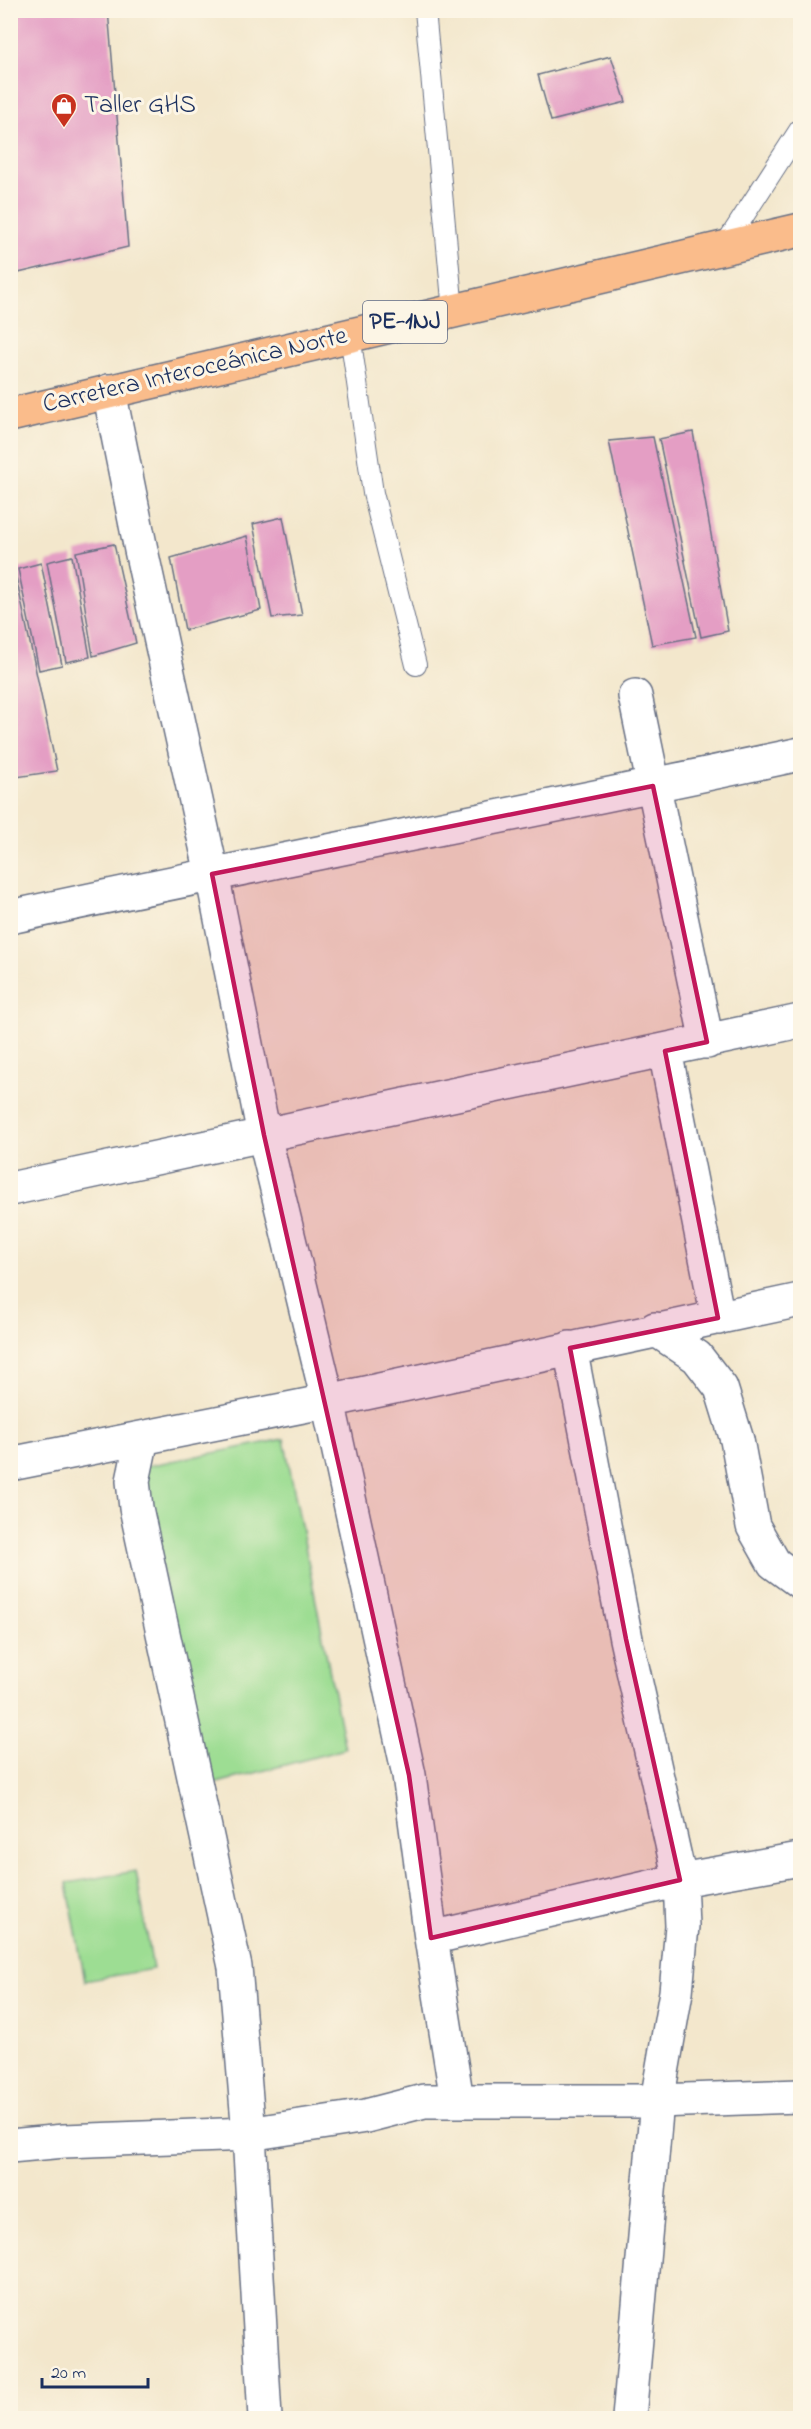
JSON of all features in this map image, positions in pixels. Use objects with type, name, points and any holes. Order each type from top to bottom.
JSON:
[{"type":"highway","name":"Carretera Interoceánica Norte","points":[[10,415],[801,230]]},
{"type":"street","points":[[109,391],[141,550],[212,874],[264,1135],[328,1401],[409,1775],[431,1938],[457,2100]]},
{"type":"street","points":[[635,696],[707,1042]]},
{"type":"street","points":[[10,917],[801,754]]},
{"type":"street","points":[[10,1189],[801,1021]]},
{"type":"street","points":[[665,1051],[718,1318]]},
{"type":"street","points":[[10,1464],[328,1401],[655,1329],[801,1300]]},
{"type":"street","points":[[655,1329],[697,1357],[721,1388],[737,1440],[753,1526],[774,1563],[801,1582]]},
{"type":"street","points":[[570,1348],[626,1639],[680,1880],[682,1926],[676,1992],[657,2101],[628,2418]]},
{"type":"street","points":[[142,1438],[133,1481],[136,1508],[235,1967],[249,2134],[266,2418]]},
{"type":"street","points":[[431,1938],[680,1880],[801,1859]]},
{"type":"street","points":[[10,2146],[63,2141],[249,2134],[366,2116],[424,2101],[657,2101],[801,2097]]},
{"type":"lane","points":[[425,10],[435,95],[453,311]]},
{"type":"lane","points":[[723,248],[801,129]]},
{"type":"lane","points":[[350,335],[373,493],[416,665]]},
{"type":"highlighted area","points":[[653,786],[707,1042],[665,1051],[718,1318],[570,1348],[626,1639],[680,1880],[431,1938],[409,1775],[264,1135],[212,874]]},
{"type":"green space","points":[[284,1439],[345,1749],[206,1786],[141,1467]]},
{"type":"green space","points":[[136,1871],[153,1969],[85,1981],[67,1883]]},
{"type":"building","name":"Taller GHS","points":[[10,10],[108,10],[128,247],[10,275]]},
{"type":"building","points":[[611,56],[626,102],[551,121],[538,75]]},
{"type":"building","points":[[693,432],[728,631],[701,637],[659,439]]},
{"type":"building","points":[[653,437],[696,637],[652,645],[609,441]]},
{"type":"building","points":[[283,517],[302,615],[272,618],[253,524]]},
{"type":"building","points":[[247,536],[261,610],[185,630],[171,558]]},
{"type":"building","points":[[114,544],[136,643],[93,656],[76,552]]},
{"type":"building","points":[[72,556],[90,657],[66,662],[47,562]]},
{"type":"building","points":[[41,563],[62,665],[39,670],[18,569]]},
{"type":"building","points":[[14,567],[57,771],[10,778],[10,569]]},
{"type":"place","name":"Taller GHS","points":[[64,129]]}]
